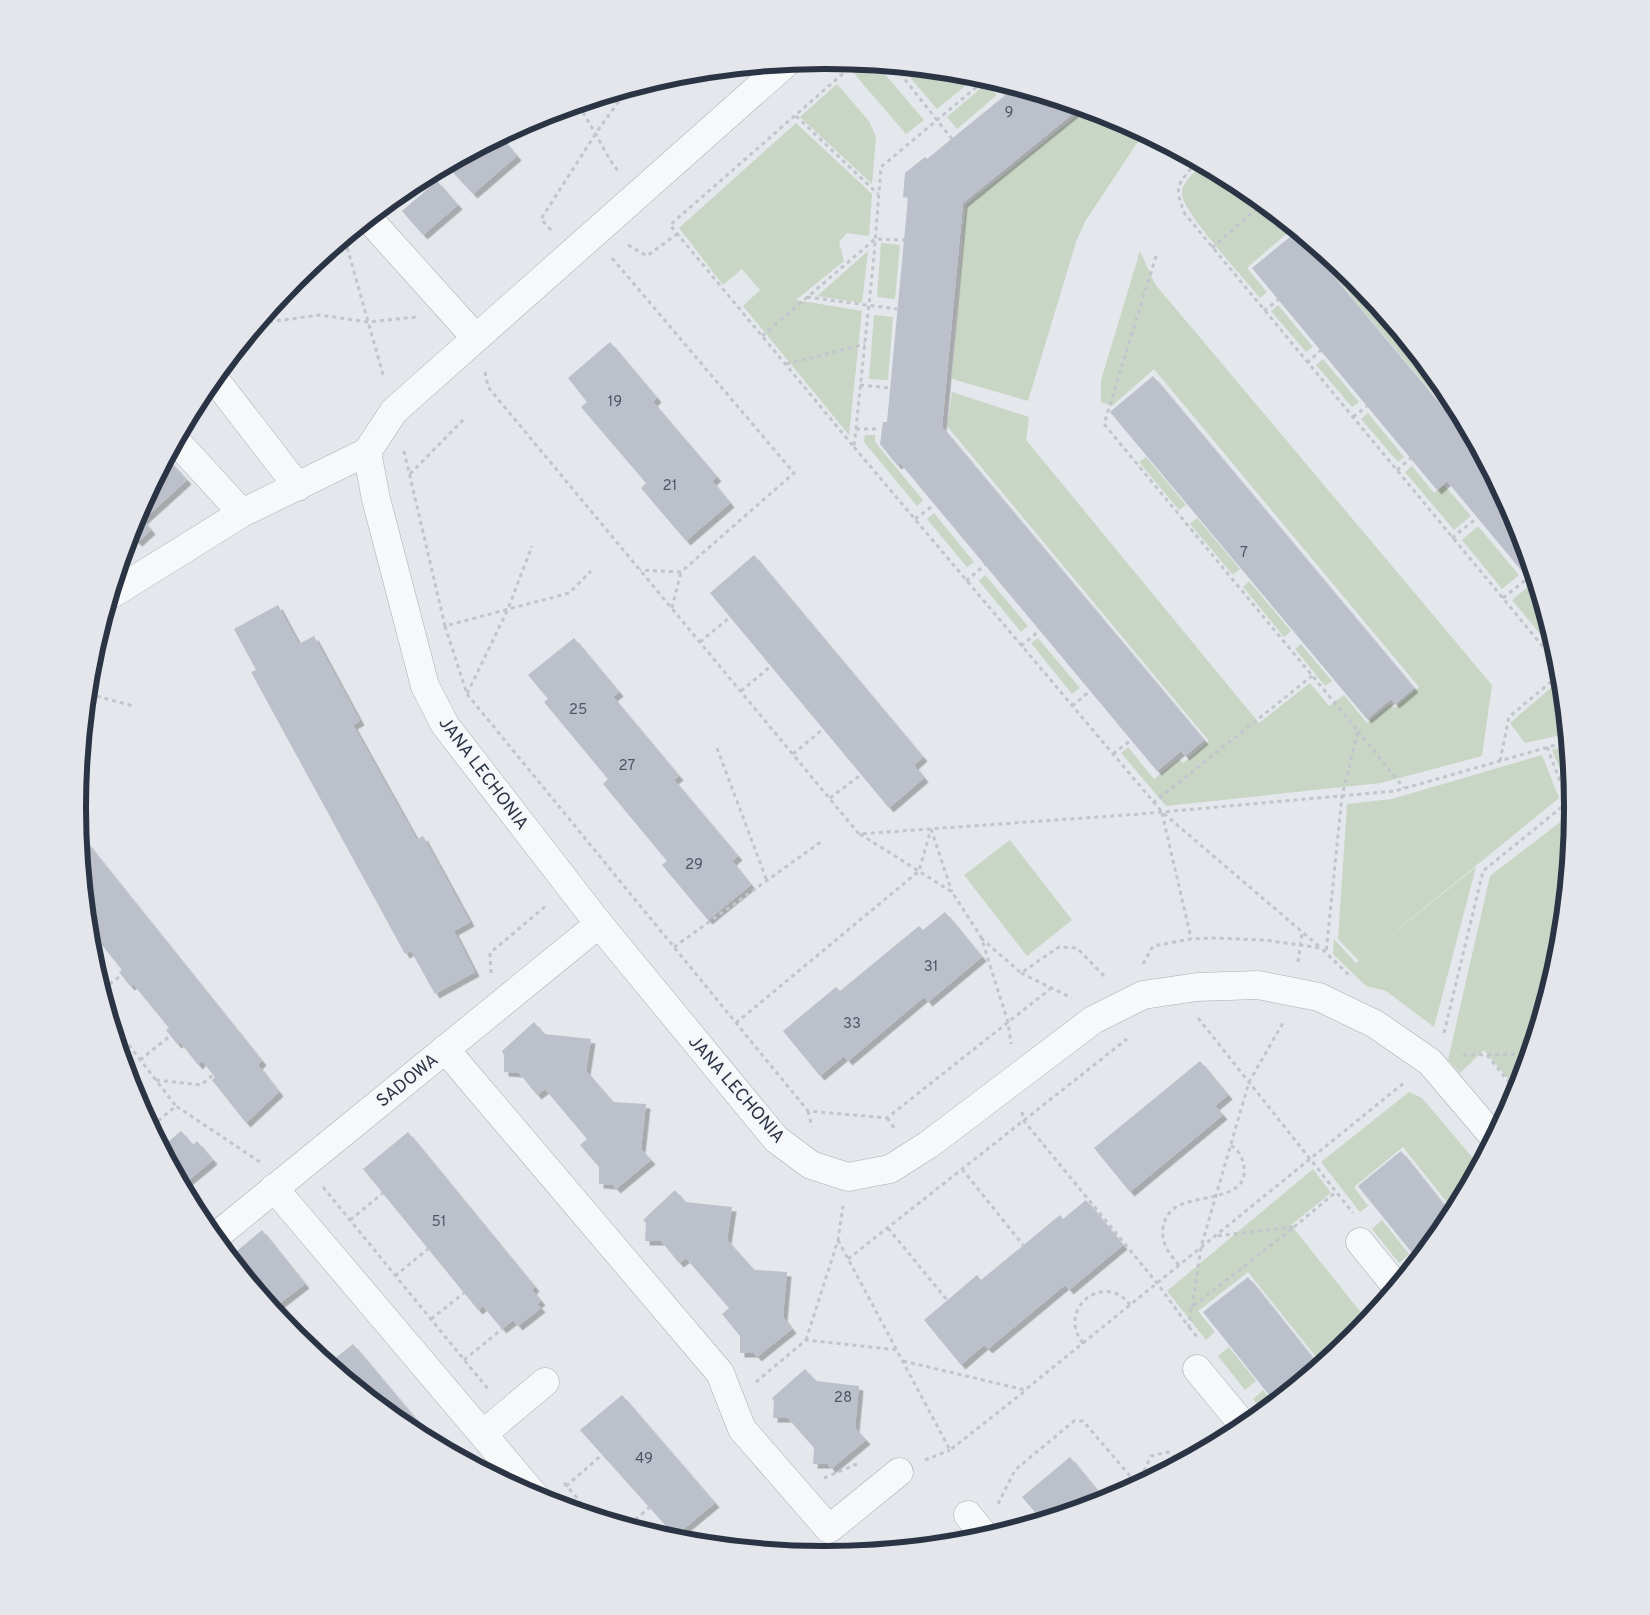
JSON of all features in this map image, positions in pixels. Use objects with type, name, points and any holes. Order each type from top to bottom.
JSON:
[{"type":"street","points":[[119,590],[242,513],[367,452],[394,411],[778,70]]},
{"type":"street","points":[[373,223],[476,338]]},
{"type":"street","points":[[220,385],[298,487]]},
{"type":"street","points":[[181,446],[242,513]]},
{"type":"street","name":"JANA LECHONIA","points":[[367,452],[376,499],[425,686],[445,725],[599,924],[776,1139],[811,1165],[848,1177],[890,1169],[928,1145],[1093,1020],[1143,995],[1198,987],[1258,984],[1319,998],[1375,1024],[1430,1062],[1489,1131]]},
{"type":"street","name":"SADOWA","points":[[220,1231],[270,1177],[446,1049],[599,924]]},
{"type":"street","points":[[446,1049],[720,1373],[742,1429],[829,1529],[898,1472]]},
{"type":"street","points":[[270,1177],[523,1481]]},
{"type":"street","points":[[1360,1242],[1392,1281]]},
{"type":"street","points":[[1197,1369],[1239,1419]]},
{"type":"street","points":[[483,1434],[545,1382]]},
{"type":"street","points":[[968,1515],[980,1529]]},
{"type":"path","points":[[848,69],[670,225],[966,581],[1162,812],[1321,948]]},
{"type":"path","points":[[900,73],[952,139]]},
{"type":"path","points":[[854,447],[881,167],[979,85]]},
{"type":"path","points":[[1001,91],[1005,95]]},
{"type":"path","points":[[572,253],[541,219],[621,98]]},
{"type":"path","points":[[582,110],[612,163],[639,193]]},
{"type":"path","points":[[796,116],[879,194]]},
{"type":"path","points":[[1192,167],[1178,186],[1178,198],[1185,214],[1547,651]]},
{"type":"path","points":[[1212,248],[1257,208]]},
{"type":"path","points":[[626,244],[647,256],[677,234]]},
{"type":"path","points":[[762,336],[875,239],[904,240]]},
{"type":"path","points":[[347,245],[394,411],[445,626],[467,694],[808,1111],[887,1118],[1050,989],[1021,973],[981,937]]},
{"type":"path","points":[[606,250],[794,473],[682,572],[672,608]]},
{"type":"path","points":[[1156,256],[1104,424],[1404,788]]},
{"type":"path","points":[[807,297],[868,307],[898,309]]},
{"type":"path","points":[[1264,311],[1279,299]]},
{"type":"path","points":[[268,322],[320,315],[368,322],[424,315]]},
{"type":"path","points":[[786,364],[865,344]]},
{"type":"path","points":[[1307,363],[1321,350]]},
{"type":"path","points":[[483,364],[488,387],[859,834],[952,892]]},
{"type":"path","points":[[860,385],[890,388]]},
{"type":"path","points":[[1353,417],[1367,406]]},
{"type":"path","points":[[410,474],[466,417]]},
{"type":"path","points":[[856,429],[878,430]]},
{"type":"path","points":[[1397,470],[1411,458]]},
{"type":"path","points":[[915,520],[934,505]]},
{"type":"path","points":[[1452,538],[1477,518]]},
{"type":"path","points":[[467,694],[508,609],[532,546]]},
{"type":"path","points":[[966,581],[985,565]]},
{"type":"path","points":[[640,570],[682,572]]},
{"type":"path","points":[[445,626],[569,593],[591,571]]},
{"type":"path","points":[[1503,598],[1528,578]]},
{"type":"path","points":[[700,642],[730,617]]},
{"type":"path","points":[[1021,646],[1039,631]]},
{"type":"path","points":[[741,691],[771,666]]},
{"type":"path","points":[[1153,802],[1312,676]]},
{"type":"path","points":[[1500,761],[1509,717],[1553,681]]},
{"type":"path","points":[[1072,706],[1090,691]]},
{"type":"path","points":[[95,696],[133,706]]},
{"type":"path","points":[[793,754],[823,729]]},
{"type":"path","points":[[1326,953],[1342,796],[1358,731]]},
{"type":"path","points":[[1113,754],[1131,740]]},
{"type":"path","points":[[859,834],[1162,812],[1342,796],[1404,788],[1560,744]]},
{"type":"path","points":[[717,748],[767,881]]},
{"type":"path","points":[[1547,748],[1563,785]]},
{"type":"path","points":[[830,798],[862,774]]},
{"type":"path","points":[[1444,1034],[1483,871],[1564,806]]},
{"type":"path","points":[[1162,812],[1191,938]]},
{"type":"path","points":[[736,1023],[919,872],[931,829]]},
{"type":"path","points":[[931,829],[952,892],[981,937],[1008,1022],[1024,1121],[1157,1283],[1189,1327],[1201,1247],[1215,1197],[1249,1082],[1290,1012],[1302,933]]},
{"type":"path","points":[[674,947],[822,841]]},
{"type":"path","points":[[1021,973],[1059,946],[1077,948],[1110,983]]},
{"type":"path","points":[[108,985],[122,975]]},
{"type":"path","points":[[1194,1014],[1355,1215]]},
{"type":"path","points":[[848,1259],[1132,1035]]},
{"type":"path","points":[[140,1060],[170,1036]]},
{"type":"path","points":[[123,1037],[176,1106],[270,1177]]},
{"type":"path","points":[[1486,1054],[1510,1084]]},
{"type":"path","points":[[155,1080],[201,1085],[213,1075]]},
{"type":"path","points":[[838,1240],[950,1450],[1412,1076]]},
{"type":"path","points":[[157,1122],[176,1106]]},
{"type":"path","points":[[1179,1265],[1166,1248],[1162,1237],[1167,1217],[1171,1211],[1196,1199],[1215,1197],[1234,1190],[1244,1179],[1242,1160],[1236,1148],[1230,1145]]},
{"type":"path","points":[[962,1169],[1023,1245]]},
{"type":"path","points":[[749,1388],[806,1340],[838,1240],[848,1177]]},
{"type":"path","points":[[319,1182],[508,1413]]},
{"type":"path","points":[[1192,1308],[1336,1192]]},
{"type":"path","points":[[350,1220],[382,1193]]},
{"type":"path","points":[[1215,1236],[1294,1227]]},
{"type":"path","points":[[888,1228],[948,1300]]},
{"type":"path","points":[[395,1276],[428,1249]]},
{"type":"path","points":[[1083,1343],[1078,1336],[1075,1318],[1082,1302],[1098,1292],[1107,1292],[1118,1294],[1130,1305]]},
{"type":"path","points":[[430,1319],[464,1293]]},
{"type":"path","points":[[464,1360],[502,1329]]},
{"type":"path","points":[[806,1340],[898,1350]]},
{"type":"path","points":[[904,1361],[1025,1390]]},
{"type":"path","points":[[1002,1508],[997,1502],[1015,1470],[1074,1421],[1083,1421],[1133,1479]]},
{"type":"path","points":[[1145,1473],[1151,1456],[1168,1452],[1175,1457]]},
{"type":"path","points":[[566,1486],[603,1454]]},
{"type":"path","points":[[560,1479],[582,1505]]},
{"type":"path","points":[[634,1521],[650,1507]]},
{"type":"green space","points":[[851,70],[882,71],[924,120],[906,134]]},
{"type":"green space","points":[[907,74],[969,83],[937,109]]},
{"type":"green space","points":[[837,84],[869,121],[876,137],[872,184],[800,117]]},
{"type":"green space","points":[[983,86],[991,88],[997,95],[957,129],[947,117]]},
{"type":"green space","points":[[1079,114],[1139,139],[1086,220],[1077,239],[1028,401],[952,379],[966,205]]},
{"type":"green space","points":[[796,123],[872,194],[869,236],[847,233],[839,242],[844,261],[796,300],[862,311],[849,435],[743,306],[760,290],[742,269],[723,285],[679,228]]},
{"type":"green space","points":[[1197,170],[1235,193],[1288,232],[1247,268],[1267,292],[1260,298],[1215,246],[1184,202],[1182,193],[1184,185]]},
{"type":"green space","points":[[881,243],[900,245],[895,299],[877,297]]},
{"type":"green space","points":[[868,251],[862,303],[817,296]]},
{"type":"green space","points":[[1140,251],[1155,284],[1492,685],[1482,756],[1381,783],[1166,806],[1121,753],[1128,747],[1154,779],[1179,759],[1183,763],[1209,741],[947,426],[952,392],[1029,417],[1026,440],[1259,723],[1310,683],[1329,706],[1344,695],[1367,723],[1390,704],[1394,708],[1419,687],[1154,369],[1112,406],[1101,402],[1101,380]]},
{"type":"green space","points":[[1323,262],[1380,320],[1411,358],[1449,413]]},
{"type":"green space","points":[[1278,305],[1313,347],[1306,352],[1271,311]]},
{"type":"green space","points":[[874,315],[893,317],[888,380],[869,379]]},
{"type":"green space","points":[[1323,359],[1359,402],[1352,407],[1316,365]]},
{"type":"green space","points":[[1368,413],[1404,457],[1398,462],[1361,419]]},
{"type":"green space","points":[[865,435],[875,435],[875,442],[923,500],[917,506],[864,442]]},
{"type":"green space","points":[[1146,457],[1186,505],[1179,510],[1139,462]]},
{"type":"green space","points":[[1412,466],[1434,493],[1444,485],[1471,516],[1454,530],[1405,472]]},
{"type":"green space","points":[[934,513],[974,562],[967,567],[927,519]]},
{"type":"green space","points":[[1197,518],[1240,569],[1233,575],[1190,524]]},
{"type":"green space","points":[[1478,526],[1519,575],[1502,589],[1462,540]]},
{"type":"green space","points":[[985,575],[1028,626],[1021,632],[979,581]]},
{"type":"green space","points":[[1249,581],[1291,631],[1284,637],[1243,587]]},
{"type":"green space","points":[[1529,586],[1543,635],[1542,636],[1512,600]]},
{"type":"green space","points":[[1038,638],[1080,688],[1072,694],[1031,643]]},
{"type":"green space","points":[[1301,644],[1332,681],[1325,686],[1295,649]]},
{"type":"green space","points":[[1553,686],[1560,735],[1525,743],[1510,723]]},
{"type":"green space","points":[[1561,747],[1563,775],[1552,750]]},
{"type":"green space","points":[[1542,755],[1559,798],[1359,961],[1338,939],[1347,804],[1392,799]]},
{"type":"green space","points":[[1564,820],[1562,856],[1550,952],[1539,999],[1511,1083],[1484,1050],[1460,1073],[1448,1060],[1490,876]]},
{"type":"green space","points":[[1010,840],[1072,920],[1027,956],[964,875]]},
{"type":"green space","points":[[1476,867],[1434,1027],[1386,991],[1366,986],[1333,954],[1334,939],[1356,963]]},
{"type":"green space","points":[[1409,1092],[1422,1098],[1474,1160],[1448,1204],[1403,1147],[1354,1187],[1368,1206],[1360,1212],[1321,1162]]},
{"type":"green space","points":[[1313,1169],[1331,1193],[1291,1225],[1362,1314],[1317,1358],[1248,1272],[1198,1311],[1215,1332],[1206,1340],[1167,1291]]},
{"type":"green space","points":[[1382,1220],[1409,1254],[1399,1263],[1372,1229]]},
{"type":"green space","points":[[1229,1347],[1256,1381],[1245,1390],[1218,1356]]},
{"type":"green space","points":[[1263,1390],[1270,1398],[1258,1406],[1253,1399]]},
{"type":"building","points":[[1009,92],[1074,113],[963,203],[942,427],[1204,740],[1185,756],[1181,751],[1157,771],[900,463],[897,465],[880,444],[883,422],[887,422],[908,198],[903,197],[905,173],[925,157],[927,159]]},
{"type":"building","points":[[505,142],[517,156],[473,194],[451,171]]},
{"type":"building","points":[[437,181],[458,205],[423,235],[402,211]]},
{"type":"building","points":[[1292,235],[1315,255],[1456,424],[1488,481],[1508,525],[1527,578],[1447,481],[1437,490],[1252,268]]},
{"type":"building","points":[[610,342],[657,398],[653,402],[717,477],[712,481],[730,503],[686,541],[641,488],[646,483],[581,407],[587,402],[568,378]]},
{"type":"building","points":[[1153,376],[1414,688],[1395,704],[1391,699],[1367,719],[1110,412]]},
{"type":"building","points":[[172,463],[187,480],[145,518]]},
{"type":"building","points":[[144,521],[151,530],[138,542],[136,540]]},
{"type":"building","points":[[754,555],[923,757],[914,765],[924,778],[889,808],[710,593]]},
{"type":"building","points":[[278,605],[299,644],[314,636],[360,721],[353,725],[417,840],[423,836],[470,922],[454,931],[475,972],[435,994],[411,951],[405,954],[251,672],[256,670],[234,629]]},
{"type":"building","points":[[574,638],[619,692],[613,697],[679,776],[674,780],[738,856],[732,861],[751,885],[708,920],[662,865],[667,861],[603,784],[608,779],[544,702],[548,699],[528,675]]},
{"type":"building","points":[[87,843],[262,1061],[258,1065],[279,1092],[246,1123],[212,1080],[215,1077],[202,1061],[198,1065],[180,1042],[177,1044],[166,1030],[169,1028],[133,984],[130,986],[119,972],[122,970],[98,940]]},
{"type":"building","points":[[945,912],[982,957],[928,1002],[924,997],[848,1061],[844,1056],[820,1076],[783,1031],[836,987],[840,991],[919,926],[923,930]]},
{"type":"building","points":[[534,1022],[544,1034],[591,1039],[586,1071],[613,1102],[646,1104],[641,1149],[651,1160],[616,1189],[613,1185],[599,1184],[599,1167],[580,1145],[587,1139],[545,1089],[537,1095],[519,1073],[504,1072],[504,1055],[502,1051]]},
{"type":"building","points":[[1200,1061],[1228,1095],[1215,1106],[1223,1115],[1130,1192],[1094,1148]]},
{"type":"building","points":[[181,1131],[193,1145],[197,1141],[213,1160],[188,1181],[167,1143]]},
{"type":"building","points":[[408,1132],[535,1287],[532,1290],[541,1301],[537,1304],[541,1308],[518,1326],[513,1320],[502,1329],[483,1306],[478,1310],[363,1169]]},
{"type":"building","points":[[1401,1151],[1446,1207],[1413,1254],[1358,1186]]},
{"type":"building","points":[[675,1190],[685,1202],[732,1207],[727,1240],[754,1270],[787,1272],[783,1317],[792,1329],[757,1357],[754,1353],[740,1353],[740,1336],[722,1314],[729,1308],[686,1258],[679,1263],[661,1241],[645,1241],[646,1223],[643,1220]]},
{"type":"building","points":[[1086,1200],[1123,1245],[1069,1290],[1065,1285],[988,1349],[984,1345],[961,1365],[924,1320],[977,1275],[981,1280],[1060,1215],[1063,1219]]},
{"type":"building","points":[[262,1230],[305,1284],[279,1304],[236,1252]]},
{"type":"building","points":[[1248,1277],[1315,1361],[1271,1397],[1203,1312]]},
{"type":"building","points":[[353,1344],[422,1426],[375,1394],[334,1359]]},
{"type":"building","points":[[805,1369],[816,1381],[859,1386],[855,1428],[866,1440],[831,1469],[828,1464],[813,1464],[814,1448],[788,1418],[773,1418],[774,1402],[772,1398]]},
{"type":"building","points":[[622,1395],[715,1503],[680,1532],[669,1529],[580,1430]]},
{"type":"building","points":[[1070,1457],[1099,1493],[1037,1515],[1022,1497]]}]
